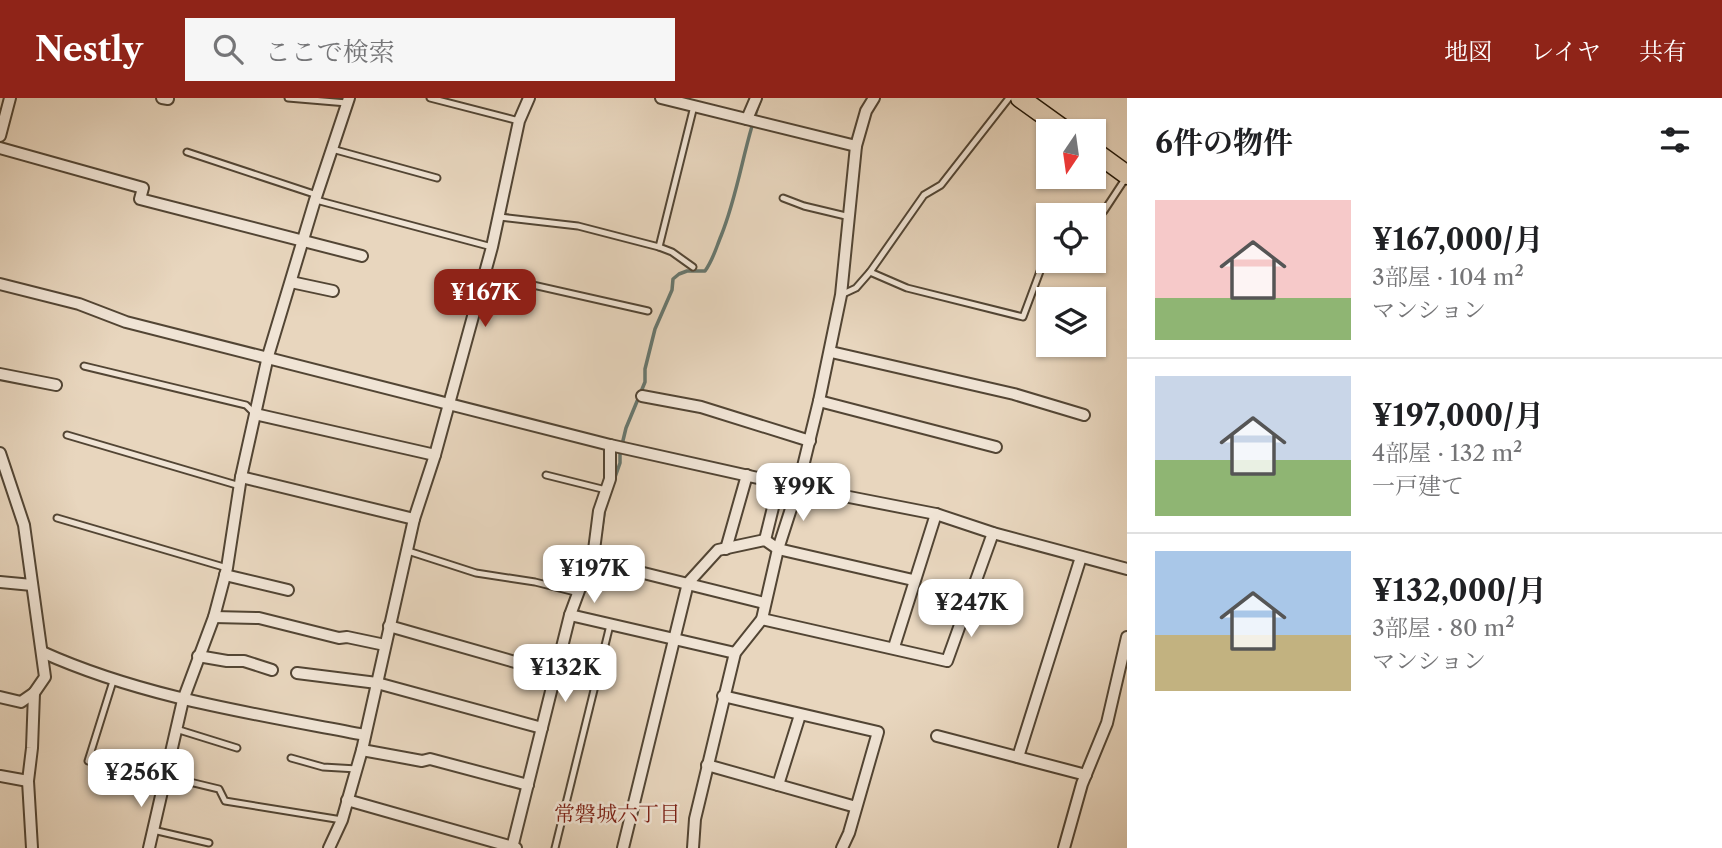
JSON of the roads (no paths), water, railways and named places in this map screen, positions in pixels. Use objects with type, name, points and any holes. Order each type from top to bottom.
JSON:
[{"type":"highway","points":[[1020,98],[1049,119]]},
{"type":"highway","points":[[1106,160],[1127,176]]},
{"type":"street","points":[[0,136],[10,98]]},
{"type":"street","points":[[329,848],[342,820],[362,750],[414,519],[435,455],[500,217],[519,121],[529,98]]},
{"type":"street","points":[[661,98],[856,146]]},
{"type":"street","points":[[747,119],[756,98]]},
{"type":"street","points":[[693,848],[695,819],[735,653],[762,619],[778,548],[798,487],[820,401],[842,295],[856,146],[866,111],[874,98]]},
{"type":"street","points":[[149,848],[183,700],[214,617],[226,572],[241,482],[268,356],[348,101]]},
{"type":"street","points":[[0,148],[143,188],[140,199],[362,256]]},
{"type":"street","points":[[291,282],[333,291]]},
{"type":"street","points":[[0,284],[79,304],[115,319],[610,445],[779,483],[936,514],[993,533],[1127,569]]},
{"type":"street","points":[[831,352],[1014,394],[1084,415]]},
{"type":"street","points":[[0,374],[56,386]]},
{"type":"street","points":[[642,396],[701,407],[810,441]]},
{"type":"street","points":[[820,401],[996,447]]},
{"type":"street","points":[[255,414],[435,455]]},
{"type":"street","points":[[347,800],[514,847],[570,615],[591,560],[599,511],[610,479],[610,445]]},
{"type":"street","points":[[0,453],[6,486],[24,525],[45,677],[34,693],[20,702],[0,697]]},
{"type":"street","points":[[726,549],[747,475]]},
{"type":"street","points":[[241,482],[414,519]]},
{"type":"street","points":[[765,540],[779,483]]},
{"type":"street","points":[[894,648],[913,580],[936,514]]},
{"type":"street","points":[[762,619],[947,661],[993,533]]},
{"type":"street","points":[[623,848],[688,583],[718,551],[765,540],[778,548],[913,580]]},
{"type":"street","points":[[1018,757],[1081,557]]},
{"type":"street","points":[[591,560],[764,603]]},
{"type":"street","points":[[226,572],[288,590]]},
{"type":"street","points":[[0,582],[32,585]]},
{"type":"street","points":[[570,615],[735,653]]},
{"type":"street","points":[[214,617],[259,618],[339,638],[385,645]]},
{"type":"street","points":[[389,626],[522,664],[557,668]]},
{"type":"street","points":[[1064,848],[1086,775],[1107,723],[1127,637]]},
{"type":"street","points":[[42,652],[81,670],[183,700],[365,734]]},
{"type":"street","points":[[198,656],[227,661],[244,660],[272,670]]},
{"type":"street","points":[[297,673],[377,683],[542,728]]},
{"type":"street","points":[[32,848],[27,781],[33,748],[34,693]]},
{"type":"street","points":[[723,696],[878,732],[842,848]]},
{"type":"street","points":[[778,785],[800,715]]},
{"type":"street","points":[[937,736],[1086,775]]},
{"type":"street","points":[[362,750],[422,761],[430,759],[528,785]]},
{"type":"street","points":[[707,765],[856,807]]},
{"type":"street","points":[[0,776],[27,781]]},
{"type":"lane","points":[[288,98],[348,101]]},
{"type":"lane","points":[[430,98],[519,121]]},
{"type":"lane","points":[[842,295],[856,288],[870,272],[923,195],[941,185],[1009,98]]},
{"type":"lane","points":[[659,247],[694,106]]},
{"type":"lane","points":[[332,149],[436,178]]},
{"type":"lane","points":[[187,152],[316,197],[492,247]]},
{"type":"lane","points":[[1106,208],[1127,176]]},
{"type":"lane","points":[[783,198],[851,217]]},
{"type":"lane","points":[[500,217],[578,226],[659,247],[673,252],[693,267]]},
{"type":"lane","points":[[870,272],[907,288],[1023,317],[1039,273]]},
{"type":"lane","points":[[484,274],[648,311]]},
{"type":"lane","points":[[84,366],[246,405],[255,414]]},
{"type":"lane","points":[[67,435],[241,482]]},
{"type":"lane","points":[[546,475],[606,490]]},
{"type":"lane","points":[[57,518],[226,572]]},
{"type":"lane","points":[[408,551],[476,573],[535,582],[579,593]]},
{"type":"lane","points":[[555,848],[610,625]]},
{"type":"lane","points":[[88,761],[114,678]]},
{"type":"lane","points":[[176,729],[237,748]]},
{"type":"lane","points":[[291,758],[323,767],[356,769]]},
{"type":"lane","points":[[165,776],[219,789],[225,801],[342,820]]},
{"type":"lane","points":[[153,830],[209,843]]},
{"type":"waterway","points":[[613,483],[620,463],[626,428],[645,382],[645,369],[655,329],[672,290],[673,279],[687,271],[705,271],[710,263],[727,219],[761,98]]},
{"type":"waterway","points":[[601,533],[605,506]]},
{"type":"district","name":"常磐城六丁目","points":[[617,813]]}]
